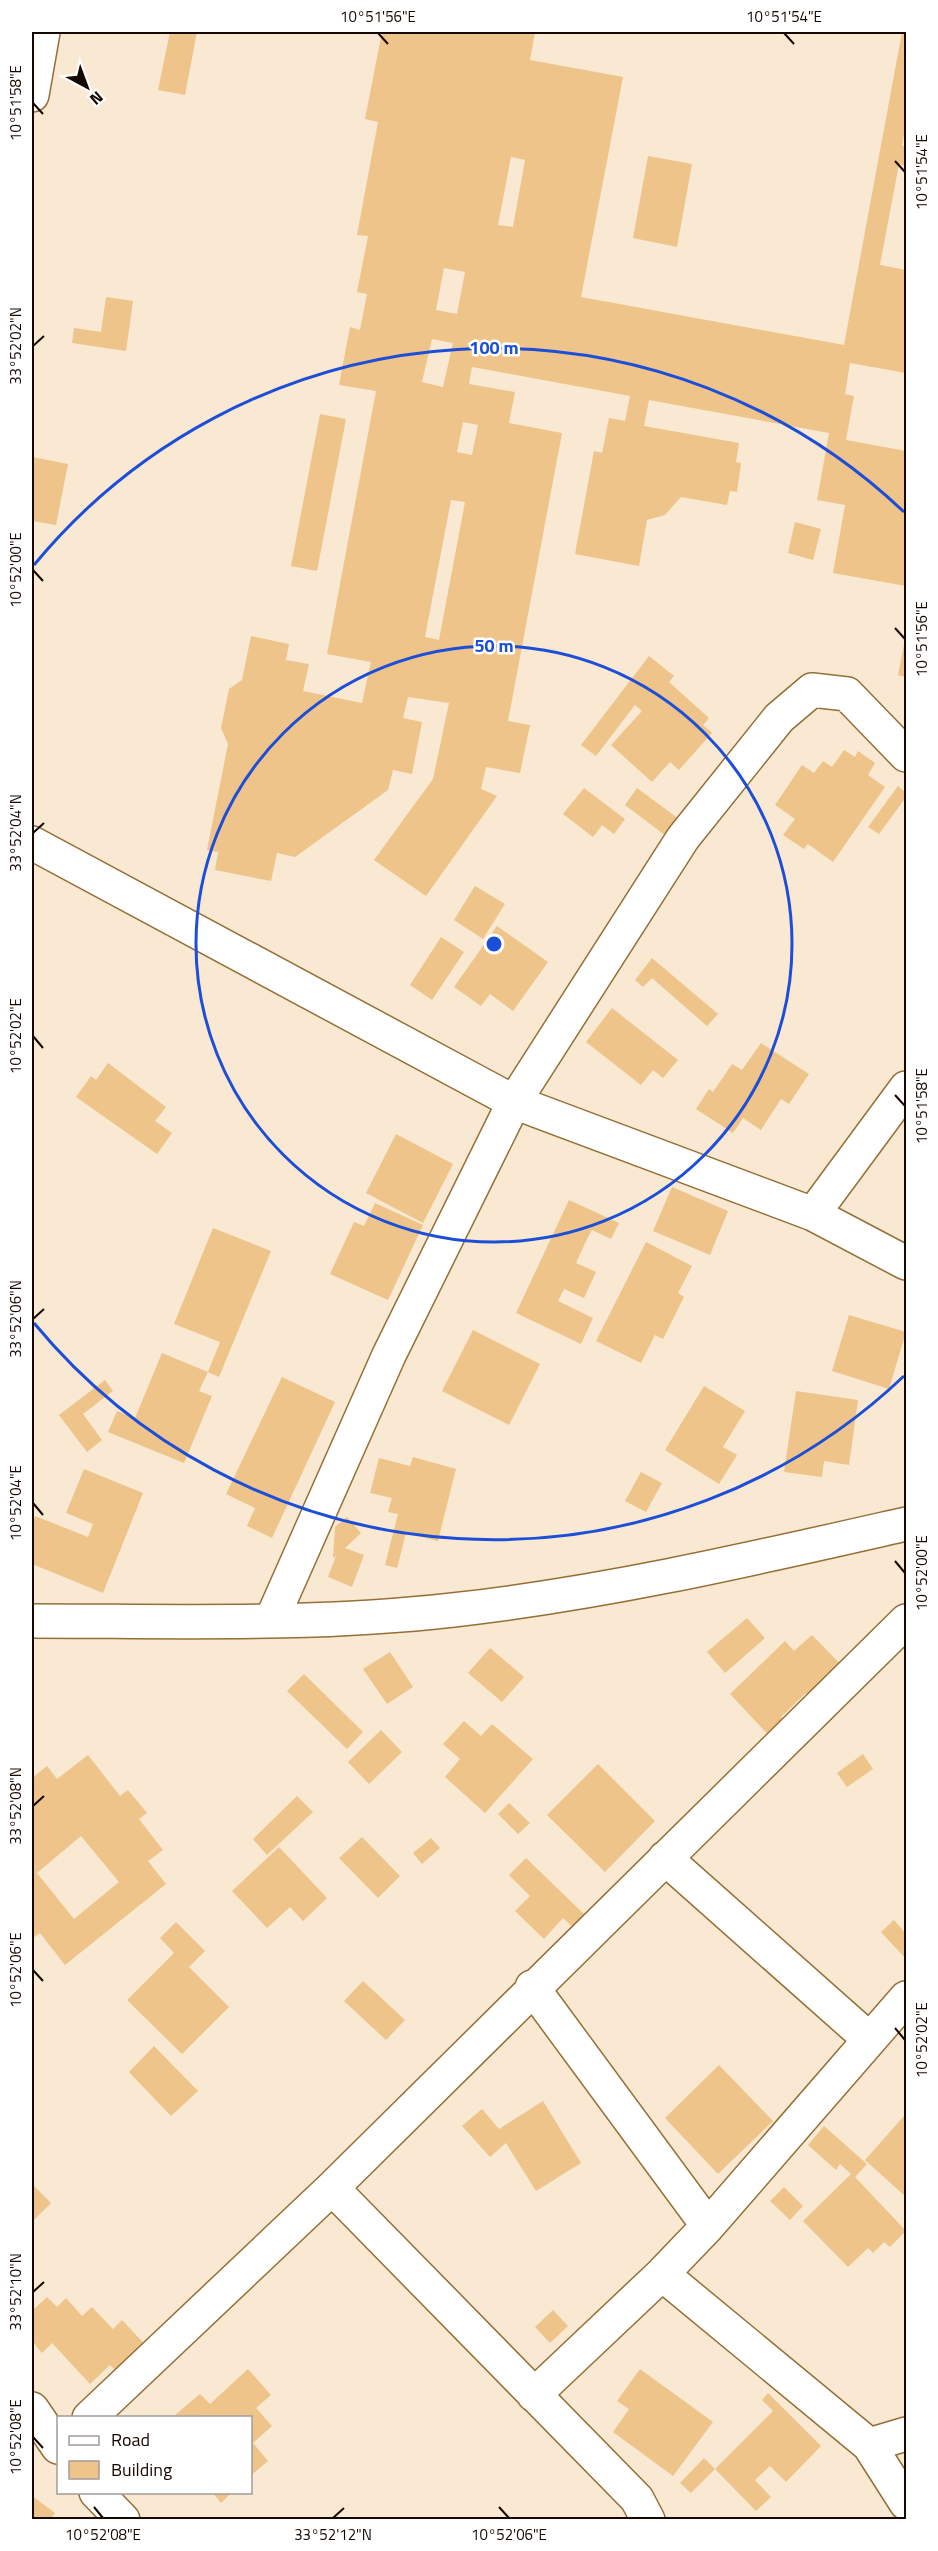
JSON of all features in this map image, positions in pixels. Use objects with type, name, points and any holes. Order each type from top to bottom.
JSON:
[{"type":"street","points":[[32,95],[43,32]]},
{"type":"street","points":[[271,1621],[389,1355],[514,1102],[684,838],[779,718],[812,690],[847,694],[906,755]]},
{"type":"street","points":[[32,843],[514,1102],[813,1214],[906,1263]]},
{"type":"street","points":[[813,1214],[906,1088]]},
{"type":"street","points":[[32,1621],[271,1621],[452,1610],[602,1589],[906,1524]]},
{"type":"street","points":[[91,2416],[332,2188],[532,1987],[906,1621]]},
{"type":"street","points":[[665,1858],[869,2040]]},
{"type":"street","points":[[532,1987],[708,2226]]},
{"type":"street","points":[[534,2395],[662,2274],[708,2226],[906,1998]]},
{"type":"street","points":[[332,2188],[637,2499],[648,2520]]},
{"type":"street","points":[[662,2274],[869,2445],[906,2504]]},
{"type":"street","points":[[32,2409],[57,2446]]},
{"type":"street","points":[[869,2445],[906,2434]]},
{"type":"building","points":[[170,32],[197,32],[185,95],[158,90]]},
{"type":"building","points":[[382,32],[535,32],[530,60],[623,77],[581,297],[844,345],[902,32],[906,32],[906,123],[902,146],[906,146],[906,166],[899,164],[880,265],[906,270],[906,373],[850,363],[845,394],[854,396],[846,440],[906,451],[906,586],[833,573],[845,505],[817,500],[829,433],[649,400],[644,426],[739,443],[736,462],[741,463],[737,492],[730,491],[727,505],[681,497],[665,515],[647,520],[639,566],[575,554],[594,451],[602,453],[609,418],[625,421],[630,396],[472,367],[469,384],[515,392],[509,423],[562,433],[508,721],[530,725],[520,773],[486,767],[481,789],[497,796],[426,896],[374,860],[433,779],[449,703],[408,697],[403,718],[422,722],[412,774],[393,770],[388,790],[295,857],[277,853],[271,881],[215,870],[218,852],[207,850],[228,744],[221,728],[229,689],[242,680],[251,636],[289,644],[286,660],[309,664],[303,691],[362,703],[371,662],[327,654],[376,391],[339,385],[350,327],[360,330],[367,294],[357,292],[368,236],[357,235],[378,122],[365,119]],"holes":[[[511,157],[525,160],[513,227],[498,225]],[[444,268],[465,272],[457,314],[436,310]],[[432,339],[453,343],[443,387],[422,382]],[[463,422],[478,425],[472,455],[457,452]],[[451,500],[465,502],[439,640],[425,637]]]},
{"type":"building","points":[[648,156],[692,164],[677,247],[633,238]]},
{"type":"building","points":[[106,297],[133,301],[126,351],[72,343],[74,328],[101,332]]},
{"type":"building","points":[[320,414],[346,419],[317,571],[291,566]]},
{"type":"building","points":[[32,457],[68,464],[56,525],[32,521]]},
{"type":"building","points":[[795,522],[821,529],[813,560],[788,553]]},
{"type":"building","points":[[906,640],[906,677],[898,675]]},
{"type":"building","points":[[649,656],[674,676],[669,682],[709,718],[703,725],[712,733],[679,770],[670,762],[652,782],[611,745],[642,711],[635,705],[596,756],[581,745]]},
{"type":"building","points":[[844,750],[855,757],[858,751],[875,763],[868,775],[885,787],[833,862],[808,844],[804,849],[783,835],[795,819],[775,805],[802,765],[814,773],[823,761],[832,767]]},
{"type":"building","points":[[898,786],[906,793],[906,797],[879,834],[868,827]]},
{"type":"building","points":[[584,788],[625,819],[614,834],[602,825],[593,837],[563,814]]},
{"type":"building","points":[[637,788],[683,822],[670,839],[625,805]]},
{"type":"building","points":[[475,886],[505,904],[483,939],[454,920]]},
{"type":"building","points":[[497,926],[548,962],[513,1011],[490,994],[481,1006],[454,987]]},
{"type":"building","points":[[441,937],[464,952],[432,1000],[410,985]]},
{"type":"building","points":[[652,958],[718,1014],[707,1026],[652,978],[643,987],[635,980]]},
{"type":"building","points":[[612,1008],[678,1060],[663,1078],[653,1070],[641,1085],[586,1042]]},
{"type":"building","points":[[761,1043],[809,1074],[789,1104],[781,1099],[761,1130],[743,1118],[733,1133],[696,1109],[709,1089],[713,1092],[732,1064],[742,1070]]},
{"type":"building","points":[[108,1063],[166,1107],[155,1121],[172,1133],[157,1154],[76,1097],[91,1076],[96,1080]]},
{"type":"building","points":[[396,1134],[453,1164],[423,1223],[366,1193]]},
{"type":"building","points":[[672,1187],[728,1211],[710,1255],[653,1231]]},
{"type":"building","points":[[569,1200],[619,1223],[611,1239],[592,1230],[588,1237],[576,1263],[596,1272],[584,1298],[564,1289],[558,1301],[593,1318],[581,1344],[516,1313]]},
{"type":"building","points":[[375,1203],[423,1225],[388,1300],[330,1274],[354,1222],[364,1226]]},
{"type":"building","points":[[213,1228],[271,1251],[219,1377],[208,1372],[220,1342],[174,1324]]},
{"type":"building","points":[[646,1242],[692,1266],[678,1293],[684,1297],[663,1339],[655,1335],[641,1363],[596,1341]]},
{"type":"building","points":[[849,1315],[906,1332],[889,1389],[832,1371]]},
{"type":"building","points":[[473,1330],[540,1364],[509,1425],[442,1391]]},
{"type":"building","points":[[162,1353],[208,1372],[199,1391],[212,1396],[184,1463],[108,1432],[117,1411],[135,1418]]},
{"type":"building","points":[[282,1377],[335,1402],[272,1538],[247,1526],[255,1508],[226,1494]]},
{"type":"building","points":[[105,1380],[113,1391],[83,1414],[102,1440],[87,1452],[59,1415]]},
{"type":"building","points":[[704,1386],[745,1411],[723,1447],[737,1455],[719,1484],[665,1450]]},
{"type":"building","points":[[796,1391],[858,1400],[849,1465],[824,1461],[822,1477],[784,1472]]},
{"type":"building","points":[[413,1457],[456,1469],[438,1541],[406,1533],[397,1568],[385,1565],[398,1514],[388,1512],[392,1498],[370,1493],[379,1458],[410,1466]]},
{"type":"building","points":[[84,1469],[143,1493],[103,1593],[32,1564],[32,1526],[35,1516],[88,1537],[93,1524],[66,1513]]},
{"type":"building","points":[[641,1472],[662,1483],[646,1512],[625,1501]]},
{"type":"building","points":[[347,1517],[361,1533],[345,1548],[364,1555],[352,1587],[328,1577],[336,1556],[333,1558],[335,1527]]},
{"type":"building","points":[[747,1618],[765,1638],[725,1673],[707,1652]]},
{"type":"building","points":[[812,1635],[850,1674],[818,1705],[806,1693],[781,1717],[792,1730],[777,1744],[730,1694],[785,1641],[794,1651]]},
{"type":"building","points":[[490,1648],[524,1677],[502,1702],[468,1673]]},
{"type":"building","points":[[390,1652],[413,1687],[387,1704],[363,1669]]},
{"type":"building","points":[[304,1674],[363,1732],[347,1749],[287,1691]]},
{"type":"building","points":[[464,1721],[481,1736],[492,1724],[533,1759],[485,1813],[445,1777],[460,1759],[443,1744]]},
{"type":"building","points":[[381,1730],[402,1752],[369,1784],[348,1762]]},
{"type":"building","points":[[863,1754],[873,1769],[847,1787],[837,1773]]},
{"type":"building","points":[[88,1755],[120,1796],[128,1790],[147,1813],[139,1819],[163,1850],[148,1861],[166,1884],[65,1965],[40,1933],[33,1938],[32,1936],[32,1778],[47,1766],[57,1779]],"holes":[[[81,1836],[119,1882],[74,1919],[37,1873]]]},
{"type":"building","points":[[598,1764],[655,1821],[605,1872],[547,1815]]},
{"type":"building","points":[[297,1796],[313,1812],[267,1855],[253,1839]]},
{"type":"building","points":[[509,1803],[530,1823],[518,1834],[498,1814]]},
{"type":"building","points":[[362,1837],[400,1876],[378,1898],[339,1858]]},
{"type":"building","points":[[431,1838],[440,1848],[422,1864],[413,1853]]},
{"type":"building","points":[[279,1847],[327,1898],[303,1921],[290,1907],[267,1928],[232,1891]]},
{"type":"building","points":[[526,1858],[586,1916],[574,1928],[563,1918],[544,1939],[515,1911],[530,1896],[509,1875]]},
{"type":"building","points":[[894,1920],[906,1934],[906,1959],[881,1932]]},
{"type":"building","points":[[176,1922],[205,1951],[189,1967],[229,2007],[182,2054],[127,2000],[174,1953],[160,1938]]},
{"type":"building","points":[[363,1981],[405,2020],[386,2040],[344,2001]]},
{"type":"building","points":[[154,2046],[198,2091],[171,2116],[129,2072]]},
{"type":"building","points":[[719,2065],[773,2121],[718,2174],[665,2118]]},
{"type":"building","points":[[543,2101],[581,2163],[536,2191],[506,2143],[490,2157],[462,2126],[482,2109],[499,2129]]},
{"type":"building","points":[[904,2116],[906,2118],[906,2197],[865,2160]]},
{"type":"building","points":[[824,2126],[867,2164],[855,2177],[906,2231],[890,2247],[884,2242],[873,2253],[868,2248],[848,2267],[803,2221],[851,2174],[840,2164],[836,2170],[808,2145]]},
{"type":"building","points":[[32,2184],[51,2203],[32,2222]]},
{"type":"building","points":[[784,2187],[803,2206],[790,2220],[770,2201]]},
{"type":"building","points":[[47,2297],[57,2307],[66,2298],[82,2316],[92,2307],[113,2329],[122,2320],[152,2352],[123,2378],[110,2365],[90,2384],[52,2343],[42,2353],[32,2341],[32,2311]]},
{"type":"building","points":[[553,2310],[568,2326],[550,2343],[535,2327]]},
{"type":"building","points":[[248,2369],[271,2395],[256,2408],[272,2426],[253,2443],[268,2461],[252,2474],[252,2416],[175,2415],[200,2394],[210,2404]]},
{"type":"building","points":[[640,2369],[713,2422],[673,2476],[613,2432],[629,2409],[617,2401]]},
{"type":"building","points":[[768,2393],[821,2446],[786,2482],[770,2466],[755,2480],[771,2497],[756,2511],[715,2469],[773,2411],[762,2400]]},
{"type":"building","points":[[704,2458],[715,2469],[691,2493],[680,2483]]},
{"type":"building","points":[[214,2494],[230,2494],[221,2503]]},
{"type":"building","points":[[32,2496],[55,2513],[50,2520],[32,2520]]}]
